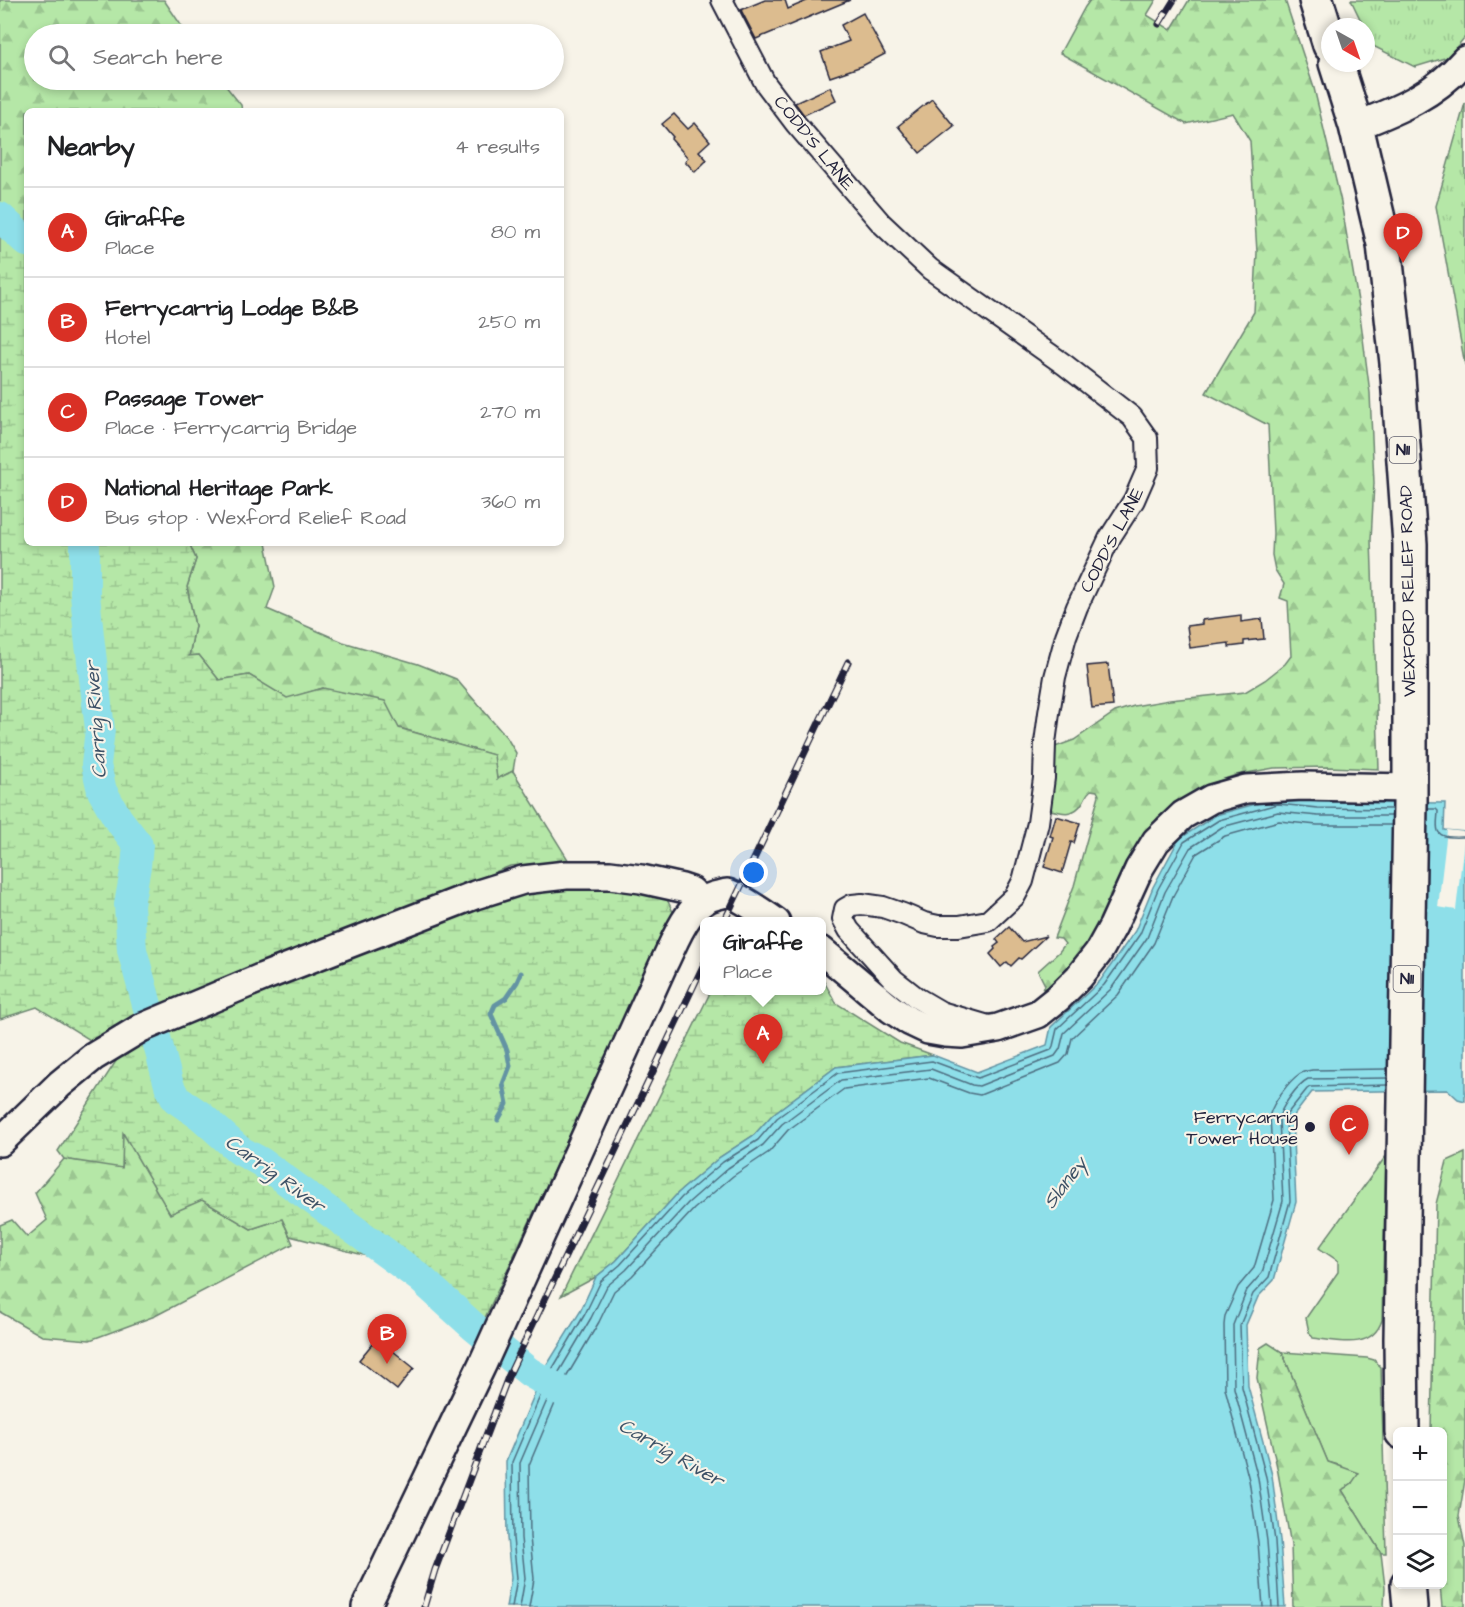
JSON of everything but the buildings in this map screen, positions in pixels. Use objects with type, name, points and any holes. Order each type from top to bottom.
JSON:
[{"type":"highway","points":[[1316,0],[1322,18]]},
{"type":"highway","name":"WEXFORD RELIEF ROAD","points":[[1339,72],[1356,126],[1384,244],[1397,363],[1410,544],[1410,796]]},
{"type":"highway","name":"N11","points":[[1402,1427],[1401,1340],[1410,796]]},
{"type":"highway","points":[[1408,1589],[1410,1607]]},
{"type":"main road","points":[[1356,126],[1396,110],[1428,93],[1458,69],[1465,60]]},
{"type":"main road","points":[[826,954],[891,1009],[928,1030],[962,1034],[998,1028],[1038,1014],[1079,977],[1098,953],[1139,869],[1156,842],[1192,809],[1211,799],[1246,789],[1303,786],[1410,796]]},
{"type":"main road","points":[[0,1142],[60,1084],[93,1057],[152,1023],[475,895],[523,880],[577,875],[610,875],[641,879],[691,891],[701,903]]},
{"type":"main road","points":[[366,1607],[483,1363],[664,963],[688,916],[701,903],[713,896],[727,893],[769,917]]},
{"type":"street","name":"CODD'S LANE","points":[[722,0],[765,83],[796,124],[881,223],[930,268],[1065,365],[1132,417],[1147,438],[1148,468],[1134,500],[1109,539],[1066,636],[1055,677],[1049,713],[1038,823],[1025,874],[1015,896],[988,921],[959,926],[924,924],[884,907],[862,904],[852,905],[845,909],[843,919],[849,930],[894,980],[909,992],[941,1012],[998,1028]]},
{"type":"green space","points":[[0,0],[164,0],[180,24],[24,24],[24,90],[229,90],[242,108],[24,108],[24,241],[0,217]]},
{"type":"green space","points":[[1090,0],[1156,0],[1147,15],[1171,30],[1189,0],[1285,0],[1314,88],[1341,202],[1359,307],[1370,393],[1374,483],[1371,540],[1379,769],[1274,768],[1236,775],[1199,788],[1158,817],[1122,870],[1102,918],[1089,941],[1040,997],[1045,985],[1038,971],[1065,944],[1061,939],[1054,938],[1074,886],[1099,795],[1097,791],[1091,790],[1079,807],[1072,812],[1047,809],[1055,747],[1074,740],[1115,712],[1134,706],[1245,692],[1265,680],[1285,664],[1291,656],[1288,601],[1280,598],[1284,584],[1275,570],[1272,555],[1268,425],[1206,393],[1254,312],[1257,252],[1250,141],[1233,113],[1186,124],[1060,53]]},
{"type":"green space","points":[[1351,0],[1465,0],[1465,37],[1448,57],[1415,67],[1375,47],[1375,18],[1360,18]]},
{"type":"green space","points":[[1465,103],[1465,365],[1436,206]]},
{"type":"green space","points":[[0,227],[24,252],[24,546],[190,546],[196,559],[187,587],[195,626],[189,656],[199,655],[219,680],[249,675],[287,698],[323,688],[385,701],[399,728],[494,755],[497,779],[513,771],[569,861],[510,866],[90,1040],[37,1007],[0,1019]]},
{"type":"green space","points":[[190,546],[267,546],[275,587],[267,609],[343,642],[418,664],[456,679],[507,738],[516,753],[513,771],[497,779],[493,755],[399,728],[323,688],[287,699],[249,675],[219,680],[199,655],[189,656],[195,626],[187,587],[196,559]]},
{"type":"green space","points":[[530,887],[594,887],[664,893],[673,912],[484,1320],[393,1250],[367,1256],[290,1236],[282,1219],[251,1229],[202,1200],[170,1214],[123,1133],[122,1168],[64,1159],[58,1151],[127,1044]]},
{"type":"green space","points":[[826,985],[836,1003],[900,1043],[933,1055],[836,1067],[773,1114],[754,1135],[720,1157],[678,1193],[616,1261],[596,1277],[561,1296],[709,995],[826,995]]},
{"type":"green space","points":[[122,1132],[202,1200],[251,1229],[282,1219],[293,1244],[155,1316],[90,1340],[42,1336],[0,1312],[0,1225],[12,1220],[27,1237],[47,1220],[35,1193],[64,1159],[122,1167]]},
{"type":"green space","points":[[1465,1153],[1465,1480],[1459,1516],[1465,1546],[1465,1607],[1442,1607],[1440,1589],[1447,1589],[1447,1427],[1431,1427],[1436,1204],[1447,1161]]},
{"type":"green space","points":[[1386,1156],[1382,1320],[1371,1336],[1362,1340],[1343,1342],[1313,1338],[1306,1318],[1338,1272],[1338,1261],[1319,1248]]},
{"type":"green space","points":[[1268,1343],[1282,1352],[1328,1462],[1359,1473],[1352,1483],[1342,1490],[1381,1553],[1385,1587],[1384,1607],[1293,1607],[1291,1545],[1277,1467],[1257,1378],[1260,1348]]},
{"type":"green space","points":[[1282,1352],[1367,1358],[1374,1360],[1381,1367],[1386,1553],[1381,1553],[1342,1490],[1352,1483],[1342,1466],[1328,1462]]},
{"type":"water","name":"Slaney","points":[[1277,798],[1318,802],[1445,803],[1444,830],[1465,832],[1465,1101],[1458,1099],[1448,1090],[1312,1092],[1292,1118],[1296,1202],[1274,1280],[1258,1297],[1246,1325],[1248,1386],[1272,1475],[1285,1607],[506,1607],[511,1578],[507,1538],[506,1461],[535,1393],[529,1372],[544,1370],[580,1312],[596,1277],[616,1261],[678,1193],[720,1157],[754,1135],[773,1114],[836,1067],[933,1055],[977,1072],[1047,1045],[1051,1027],[1100,981],[1135,931],[1153,887],[1179,839],[1216,815]]},
{"type":"pier","points":[[1447,830],[1465,832],[1456,910],[1438,907]]},
{"type":"waterway","name":"Carrig River","points":[[0,217],[24,239]]},
{"type":"waterway","name":"Carrig River","points":[[85,546],[85,594],[100,729],[96,765],[102,791],[118,819],[138,845],[129,905],[132,950],[169,1085],[176,1099],[201,1116],[239,1150],[261,1162],[419,1277],[474,1327],[529,1372],[565,1393]]},
{"type":"waterway","points":[[498,1120],[507,1104],[503,1084],[510,1066],[507,1050],[491,1014],[495,1005],[506,998],[521,973]]},
{"type":"railway","points":[[1159,24],[1174,0]]},
{"type":"railway","points":[[726,917],[848,662]]},
{"type":"railway","points":[[424,1607],[435,1570],[508,1377],[700,972]]},
{"type":"place","name":"National Heritage Park","points":[[1403,263]]},
{"type":"place","name":"Giraffe","points":[[763,1064]]},
{"type":"place","name":"Ferrycarrig Tower House","points":[[1310,1127]]},
{"type":"place","name":"Passage Tower","points":[[1349,1155]]},
{"type":"place","name":"Ferrycarrig Lodge B&B","points":[[387,1364]]}]
